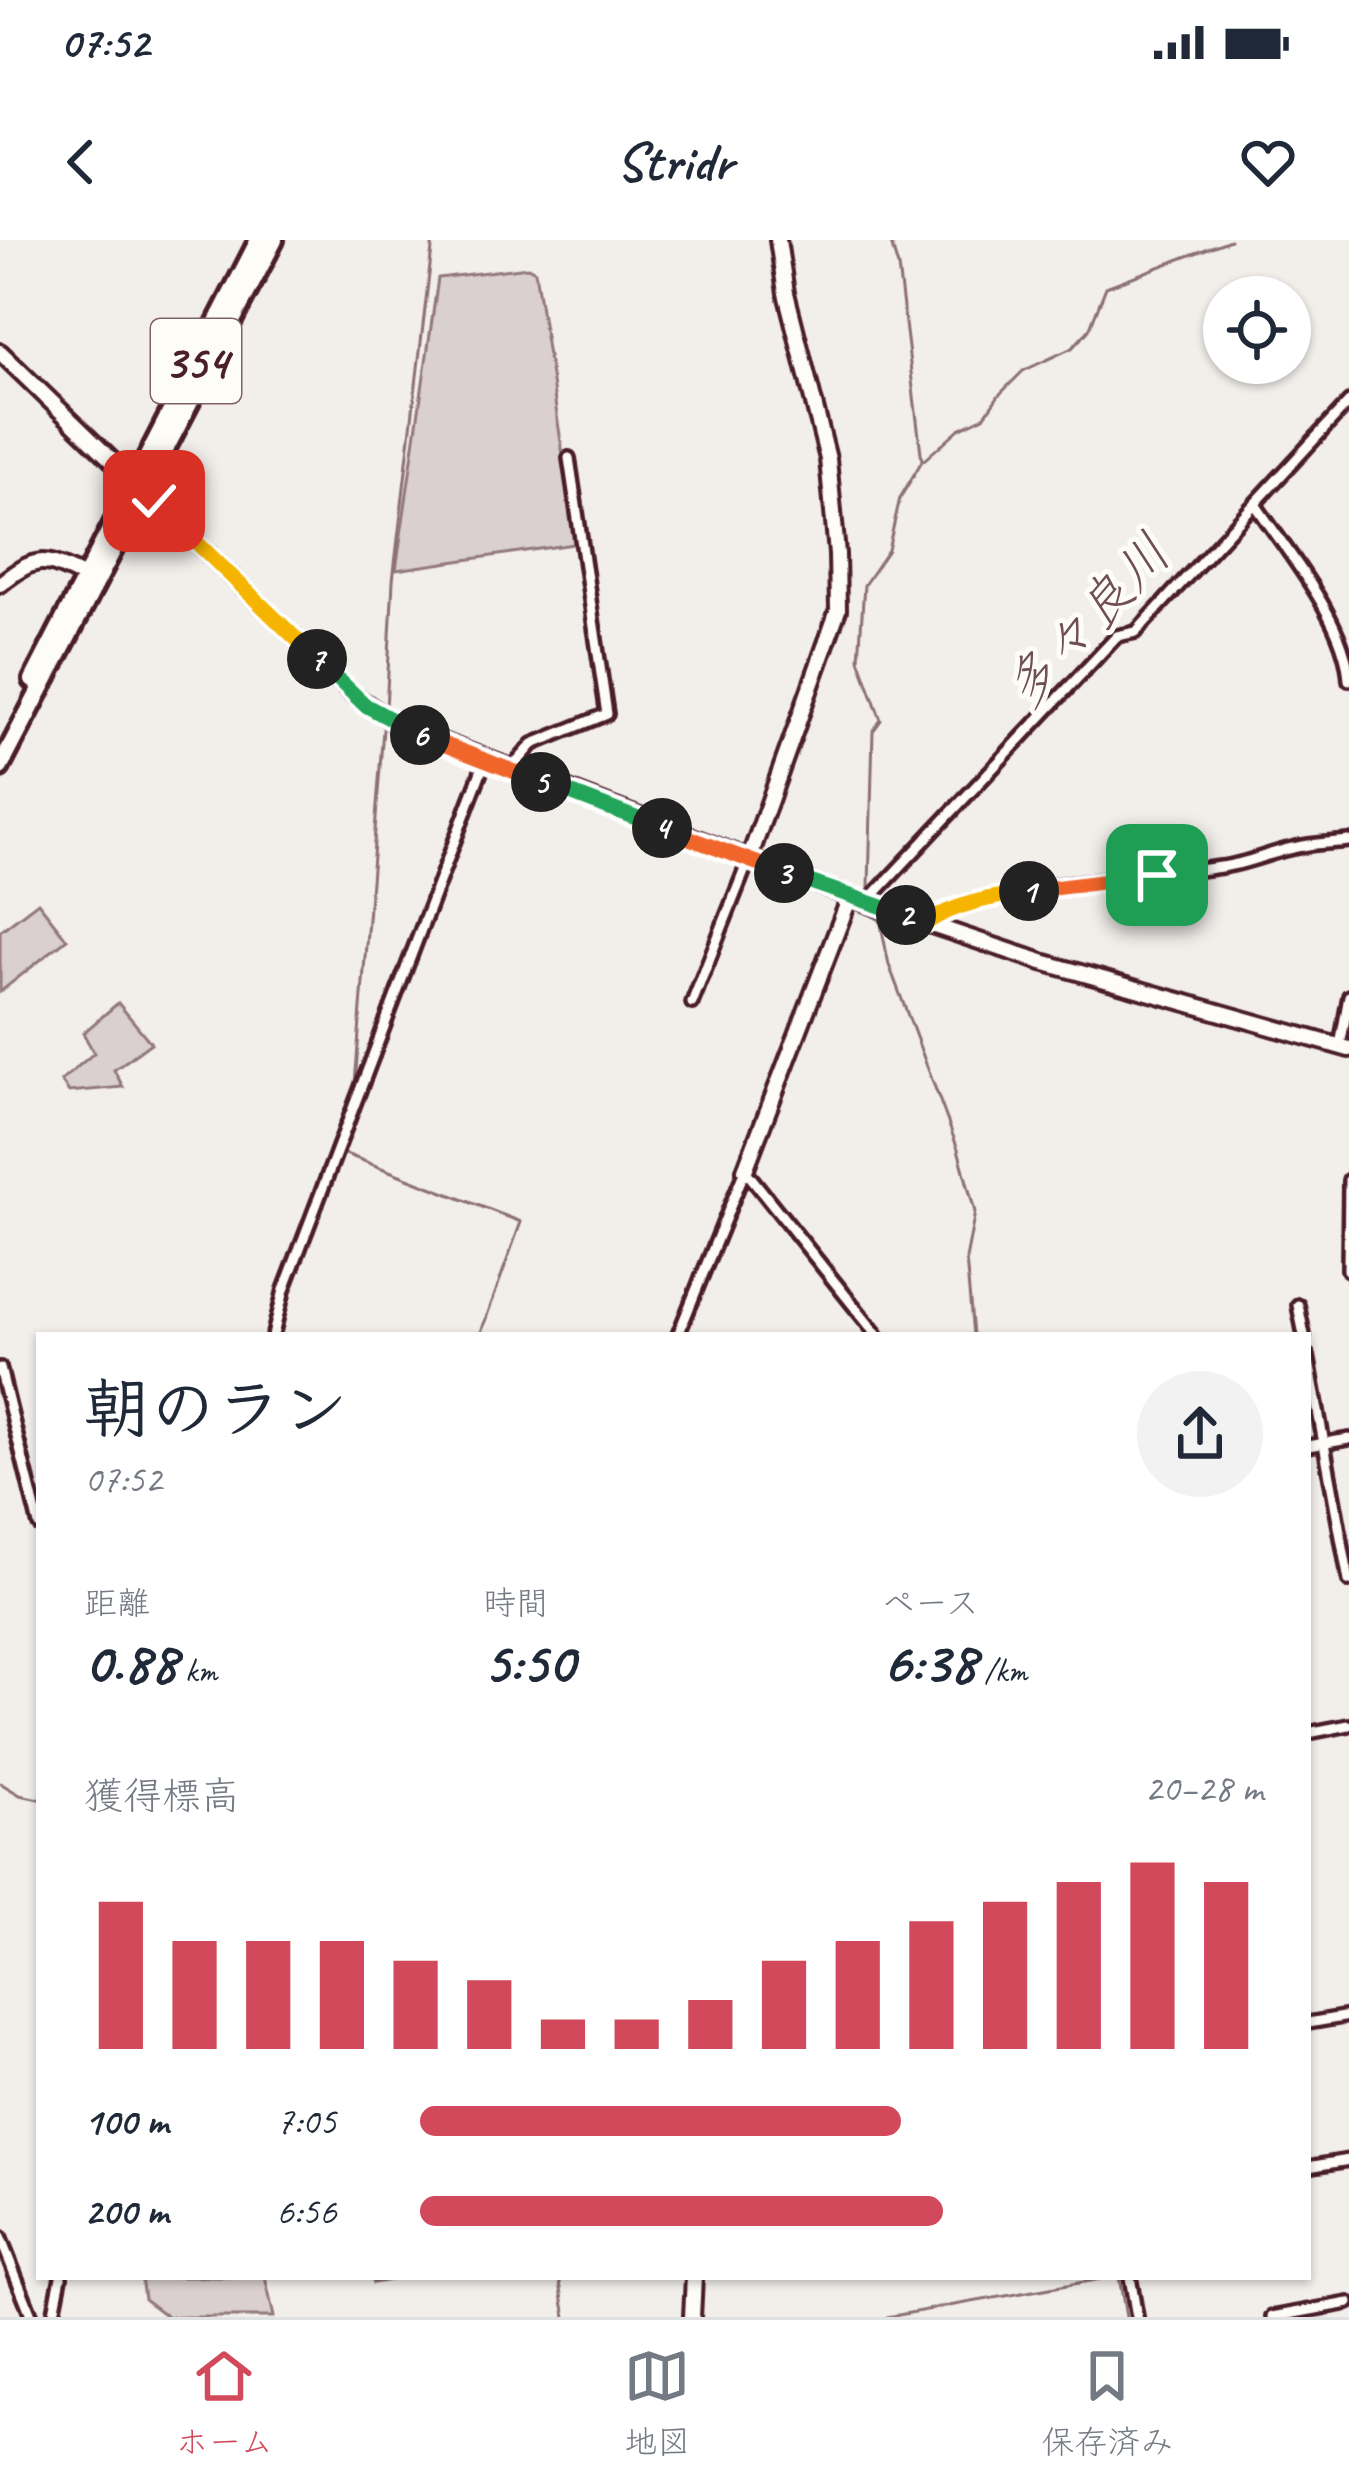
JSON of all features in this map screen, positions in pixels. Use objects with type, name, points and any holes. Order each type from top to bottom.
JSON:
[{"type":"highway","name":"354","points":[[0,767],[259,240]]},
{"type":"highway","name":"354","points":[[0,744],[85,578],[274,240]]},
{"type":"street","points":[[692,1003],[838,610],[828,459],[786,293],[778,240]]},
{"type":"street","points":[[0,352],[365,705],[406,730],[866,903],[1042,962],[1344,1047],[1349,996]]},
{"type":"street","points":[[866,903],[1117,636],[1136,632],[1349,402]]},
{"type":"street","points":[[511,770],[533,744],[607,714],[569,458]]},
{"type":"street","points":[[1255,504],[1310,585],[1343,649],[1349,680]]},
{"type":"street","points":[[0,584],[25,565],[40,561],[56,563],[85,578]]},
{"type":"street","points":[[274,1332],[284,1290],[485,761]]},
{"type":"street","points":[[928,922],[988,899],[1037,889],[1226,867],[1295,847],[1349,841]]},
{"type":"street","points":[[679,1332],[850,897]]},
{"type":"street","points":[[745,1170],[876,1332]]},
{"type":"street","points":[[1348,1270],[1349,1180]]},
{"type":"street","points":[[1298,1304],[1303,1332]]},
{"type":"street","points":[[0,1368],[36,1513]]},
{"type":"street","points":[[1311,1372],[1349,1581]]},
{"type":"street","points":[[1311,1445],[1349,1438]]},
{"type":"street","points":[[1311,1732],[1349,1725]]},
{"type":"street","points":[[1311,2022],[1349,2016]]},
{"type":"street","points":[[1311,2166],[1349,2160]]},
{"type":"street","points":[[0,2237],[32,2317]]},
{"type":"street","points":[[53,2317],[60,2280]]},
{"type":"street","points":[[692,2317],[694,2280]]},
{"type":"street","points":[[1131,2280],[1137,2317]]},
{"type":"street","points":[[1272,2317],[1349,2303]]},
{"type":"shaded area","points":[[528,267],[535,271],[576,540],[574,544],[396,570],[438,278]]},
{"type":"shaded area","points":[[38,902],[67,939],[0,992],[0,931]]},
{"type":"shaded area","points":[[118,1003],[151,1043],[114,1070],[123,1087],[69,1092],[61,1081],[94,1053],[83,1033]]},
{"type":"shaded area","points":[[141,2280],[266,2280],[274,2317],[168,2317],[144,2299]]},
{"type":"waterway","points":[[386,709],[393,581],[433,240]]},
{"type":"waterway","points":[[869,887],[873,731],[881,720],[859,659],[864,585],[888,550],[900,498],[922,461],[898,267],[890,240]]},
{"type":"waterway","points":[[924,460],[959,429],[984,417],[1023,371],[1072,348],[1089,330],[1106,287],[1230,240]]},
{"type":"waterway","name":"多々良川","points":[[1298,451],[1349,395]]},
{"type":"waterway","name":"多々良川","points":[[1129,630],[1267,484]]},
{"type":"waterway","name":"多々良川","points":[[1063,700],[1123,637]]},
{"type":"waterway","points":[[383,729],[355,1084],[330,1148],[521,1222],[481,1332]]},
{"type":"waterway","name":"多々良川","points":[[864,911],[880,920],[889,965],[958,1149],[975,1212],[966,1259],[973,1332]]},
{"type":"waterway","points":[[0,1783],[36,1798]]},
{"type":"waterway","points":[[47,2317],[54,2280]]},
{"type":"waterway","points":[[372,2280],[390,2280]]},
{"type":"waterway","points":[[560,2280],[566,2317]]},
{"type":"waterway","points":[[887,2317],[1095,2280]]},
{"type":"waterway","points":[[1120,2280],[1126,2317]]},
{"type":"route","points":[[154,501],[374,712],[406,730],[608,807],[928,922],[988,899],[1157,875]]}]
